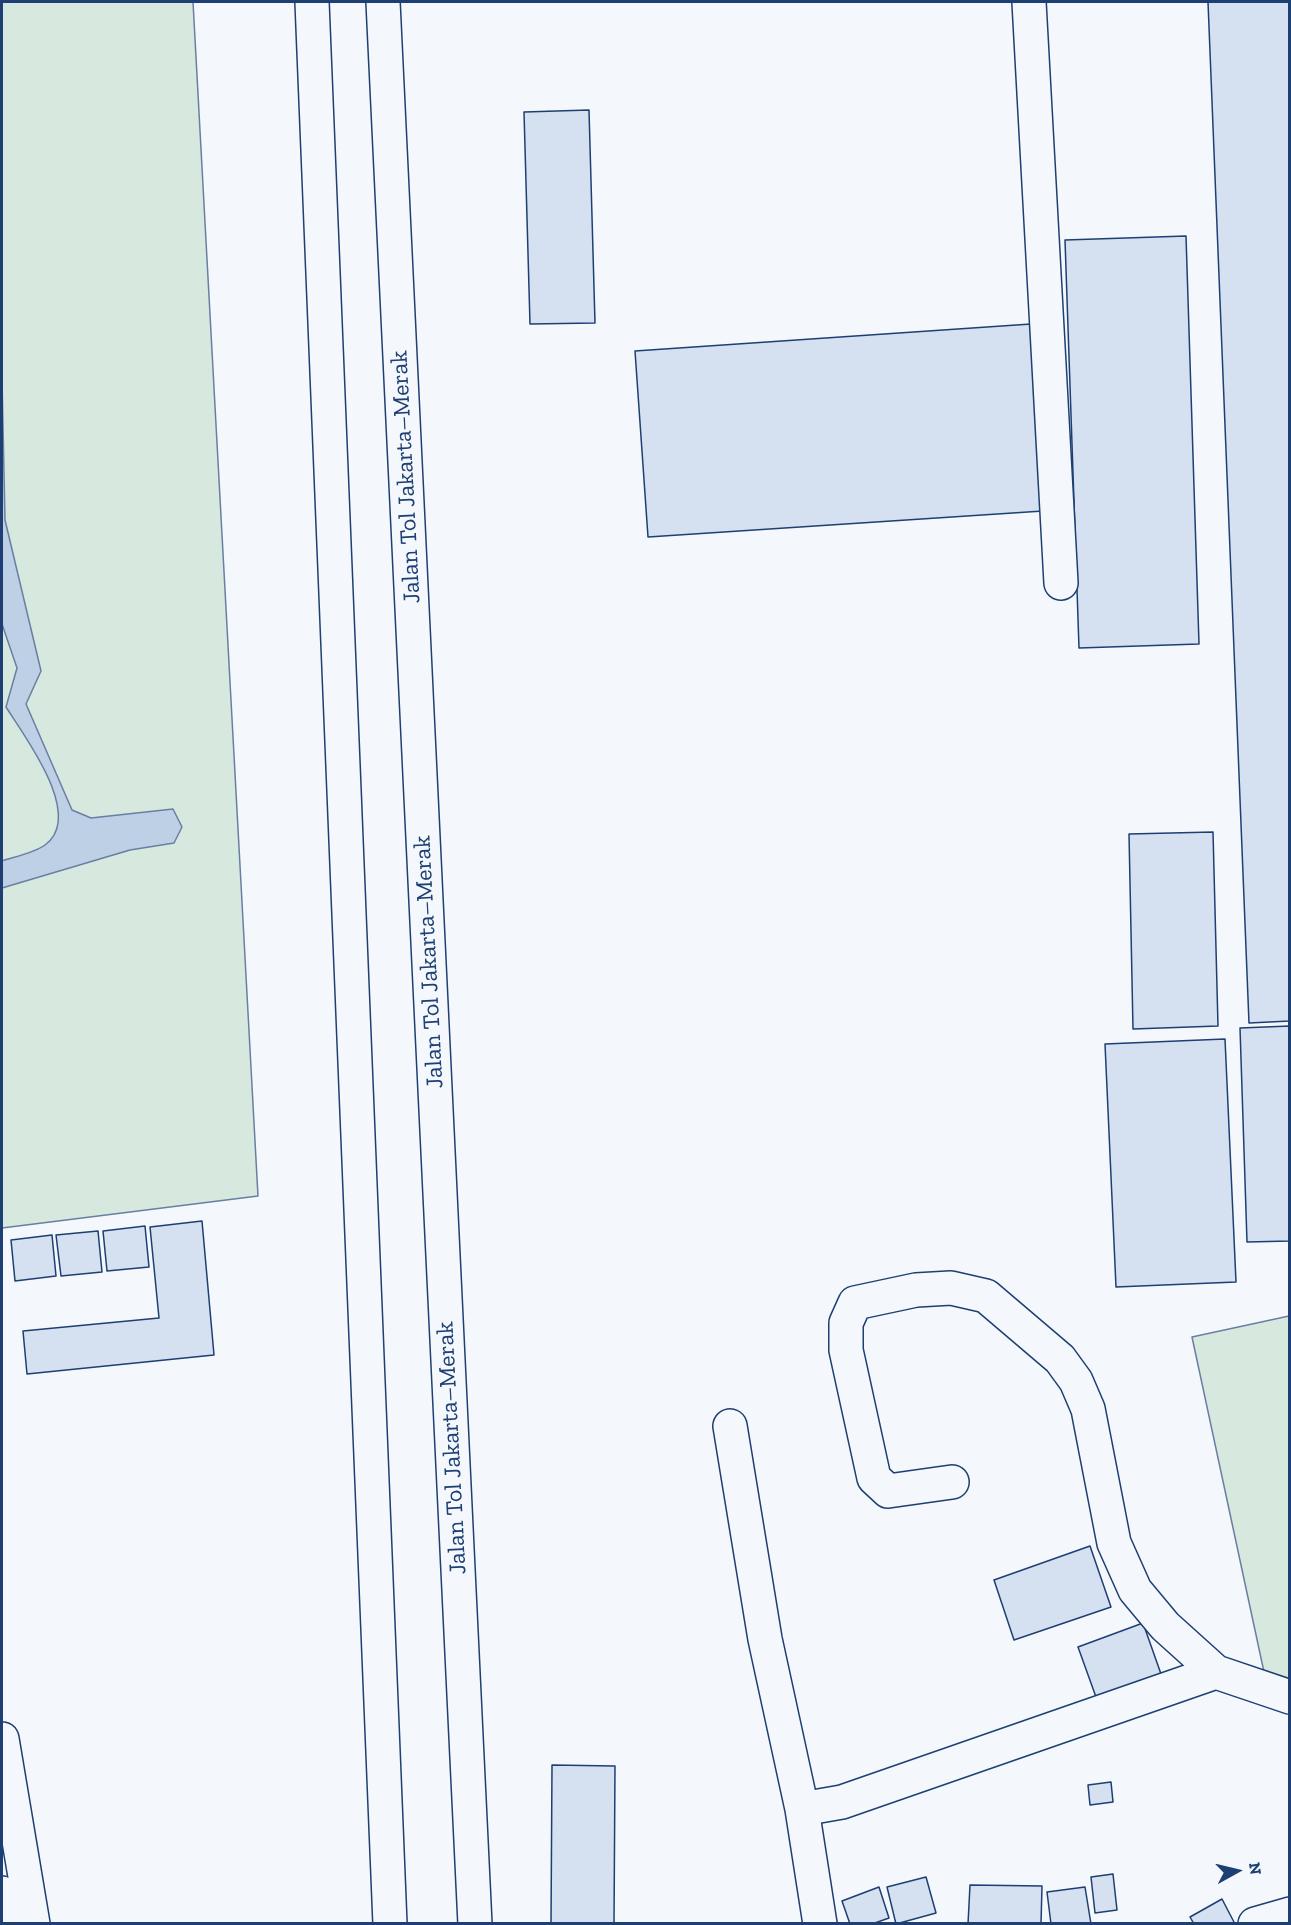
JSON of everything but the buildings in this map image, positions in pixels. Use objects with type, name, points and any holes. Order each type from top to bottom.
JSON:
[{"type":"main road","points":[[312,2],[390,1923]]},
{"type":"main road","name":"Jalan Tol Jakarta–Merak","points":[[383,2],[475,1923]]},
{"type":"main road","points":[[1029,2],[1061,583]]},
{"type":"main road","points":[[952,1482],[888,1491],[874,1478],[846,1350],[846,1323],[855,1303],[916,1290],[951,1288],[986,1296],[1060,1359],[1076,1381],[1088,1409],[1114,1543],[1136,1590],[1164,1626],[1216,1672],[1290,1697]]},
{"type":"main road","points":[[730,1426],[765,1639],[802,1809],[820,1923]]},
{"type":"main road","points":[[802,1809],[842,1802],[1216,1672]]},
{"type":"main road","points":[[2,1739],[33,1923]]},
{"type":"main road","points":[[2,1893],[6,1923]]},
{"type":"main road","points":[[1255,1923],[1290,1914]]},
{"type":"shaded area","points":[[2,2],[193,2],[258,1196],[2,1228]]},
{"type":"shaded area","points":[[1289,1316],[1289,1697],[1270,1700],[1192,1337]]},
{"type":"water","points":[[2,379],[5,520],[41,671],[26,704],[72,810],[91,818],[173,809],[182,827],[174,843],[130,850],[2,888],[2,861],[30,853],[45,845],[56,832],[58,815],[48,776],[6,707],[17,668],[2,624]]}]
